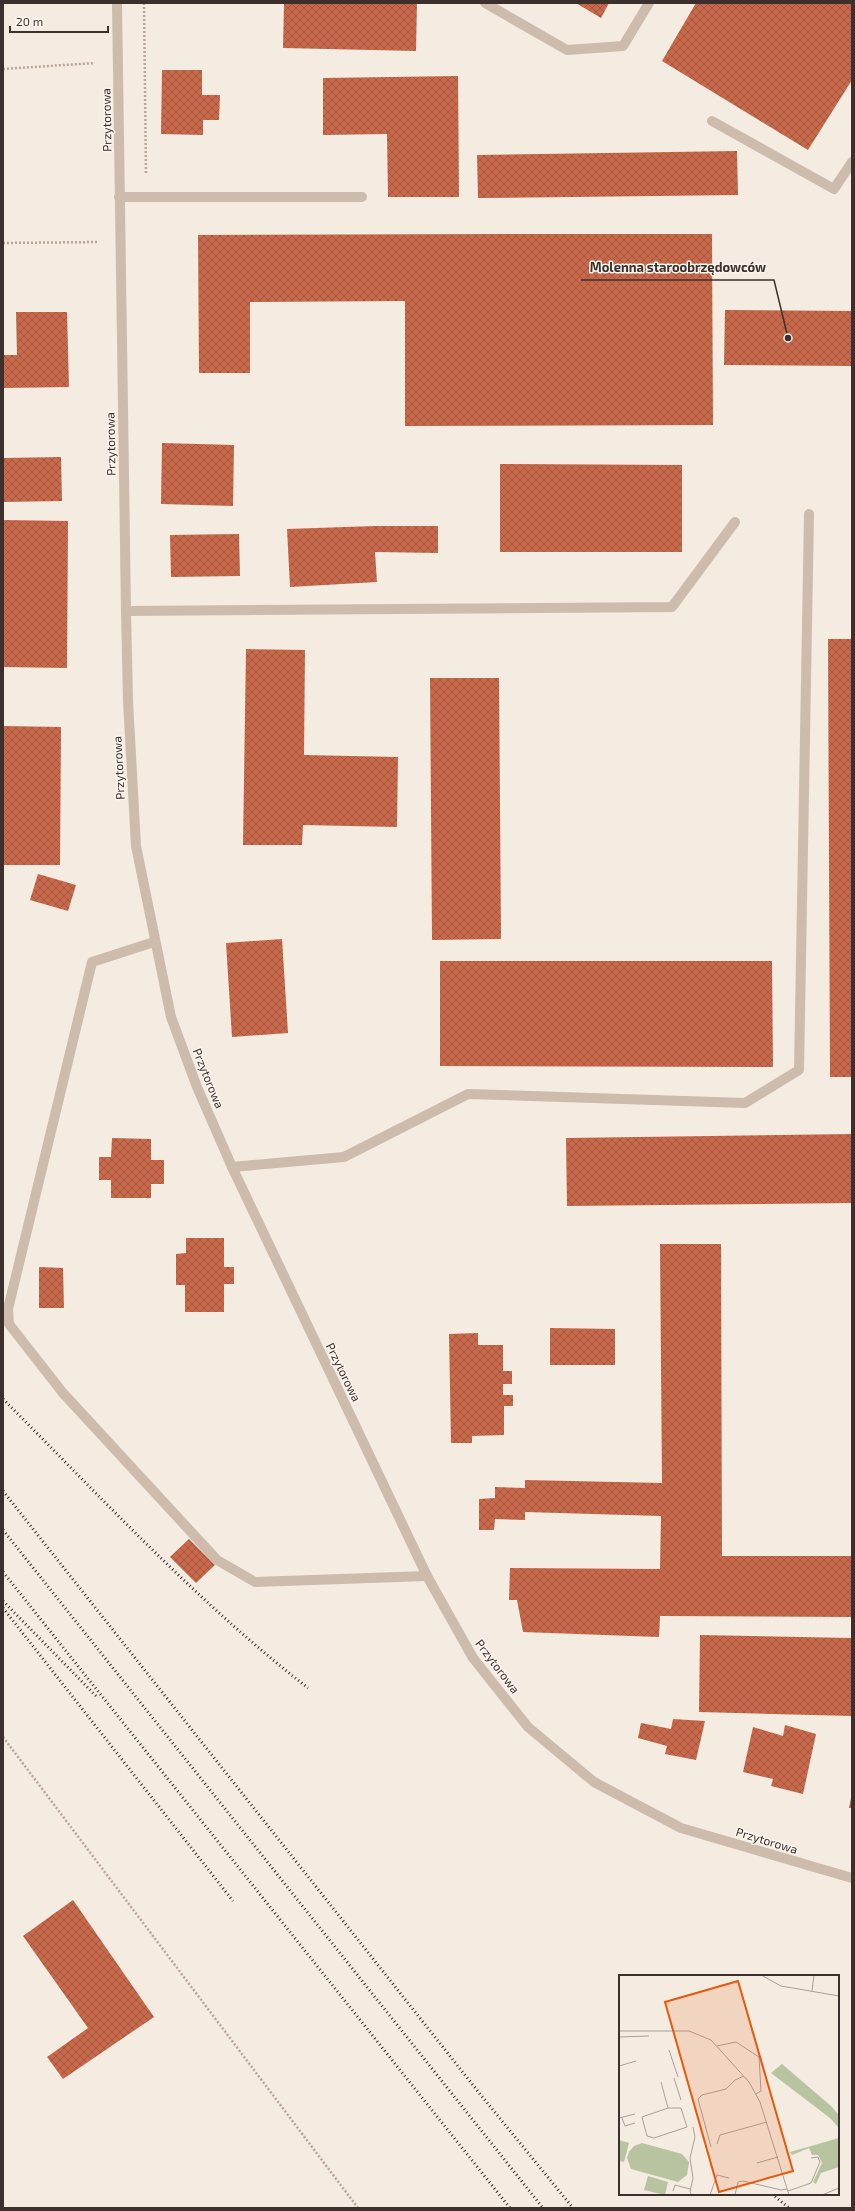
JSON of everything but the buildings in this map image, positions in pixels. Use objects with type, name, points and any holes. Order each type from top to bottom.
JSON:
[{"type":"street","name":"Przytorowa","points":[[117,3],[128,701],[136,846],[154,942],[171,1016],[197,1087],[232,1167],[428,1576],[473,1658],[524,1721],[594,1782],[681,1828],[852,1878]]},
{"type":"street","points":[[485,3],[567,50],[623,46],[649,3]]},
{"type":"street","points":[[712,121],[834,189],[852,162]]},
{"type":"street","points":[[119,197],[362,197]]},
{"type":"street","points":[[232,1167],[344,1157],[468,1094],[745,1103],[799,1070],[809,514]]},
{"type":"street","points":[[126,611],[672,607],[735,522]]},
{"type":"street","points":[[154,942],[92,962],[8,1309],[9,1324],[63,1393],[217,1560],[255,1582],[428,1576]]},
{"type":"path","points":[[144,3],[147,197]]},
{"type":"path","points":[[3,69],[95,63]]},
{"type":"path","points":[[3,243],[120,242]]},
{"type":"path","points":[[3,1737],[358,2208]]},
{"type":"railway","points":[[3,1399],[189,1585],[267,1655],[308,1688]]},
{"type":"railway","points":[[3,1491],[480,2094],[573,2208]]},
{"type":"railway","points":[[3,1530],[543,2208]]},
{"type":"railway","points":[[3,1572],[510,2208]]},
{"type":"railway","points":[[3,1601],[97,1697]]},
{"type":"railway","points":[[3,1608],[233,1901]]},
{"type":"railway","points":[[773,2195],[789,2208]]},
{"type":"place","name":"Molenna staroobrzędowców","points":[[788,338]]}]
